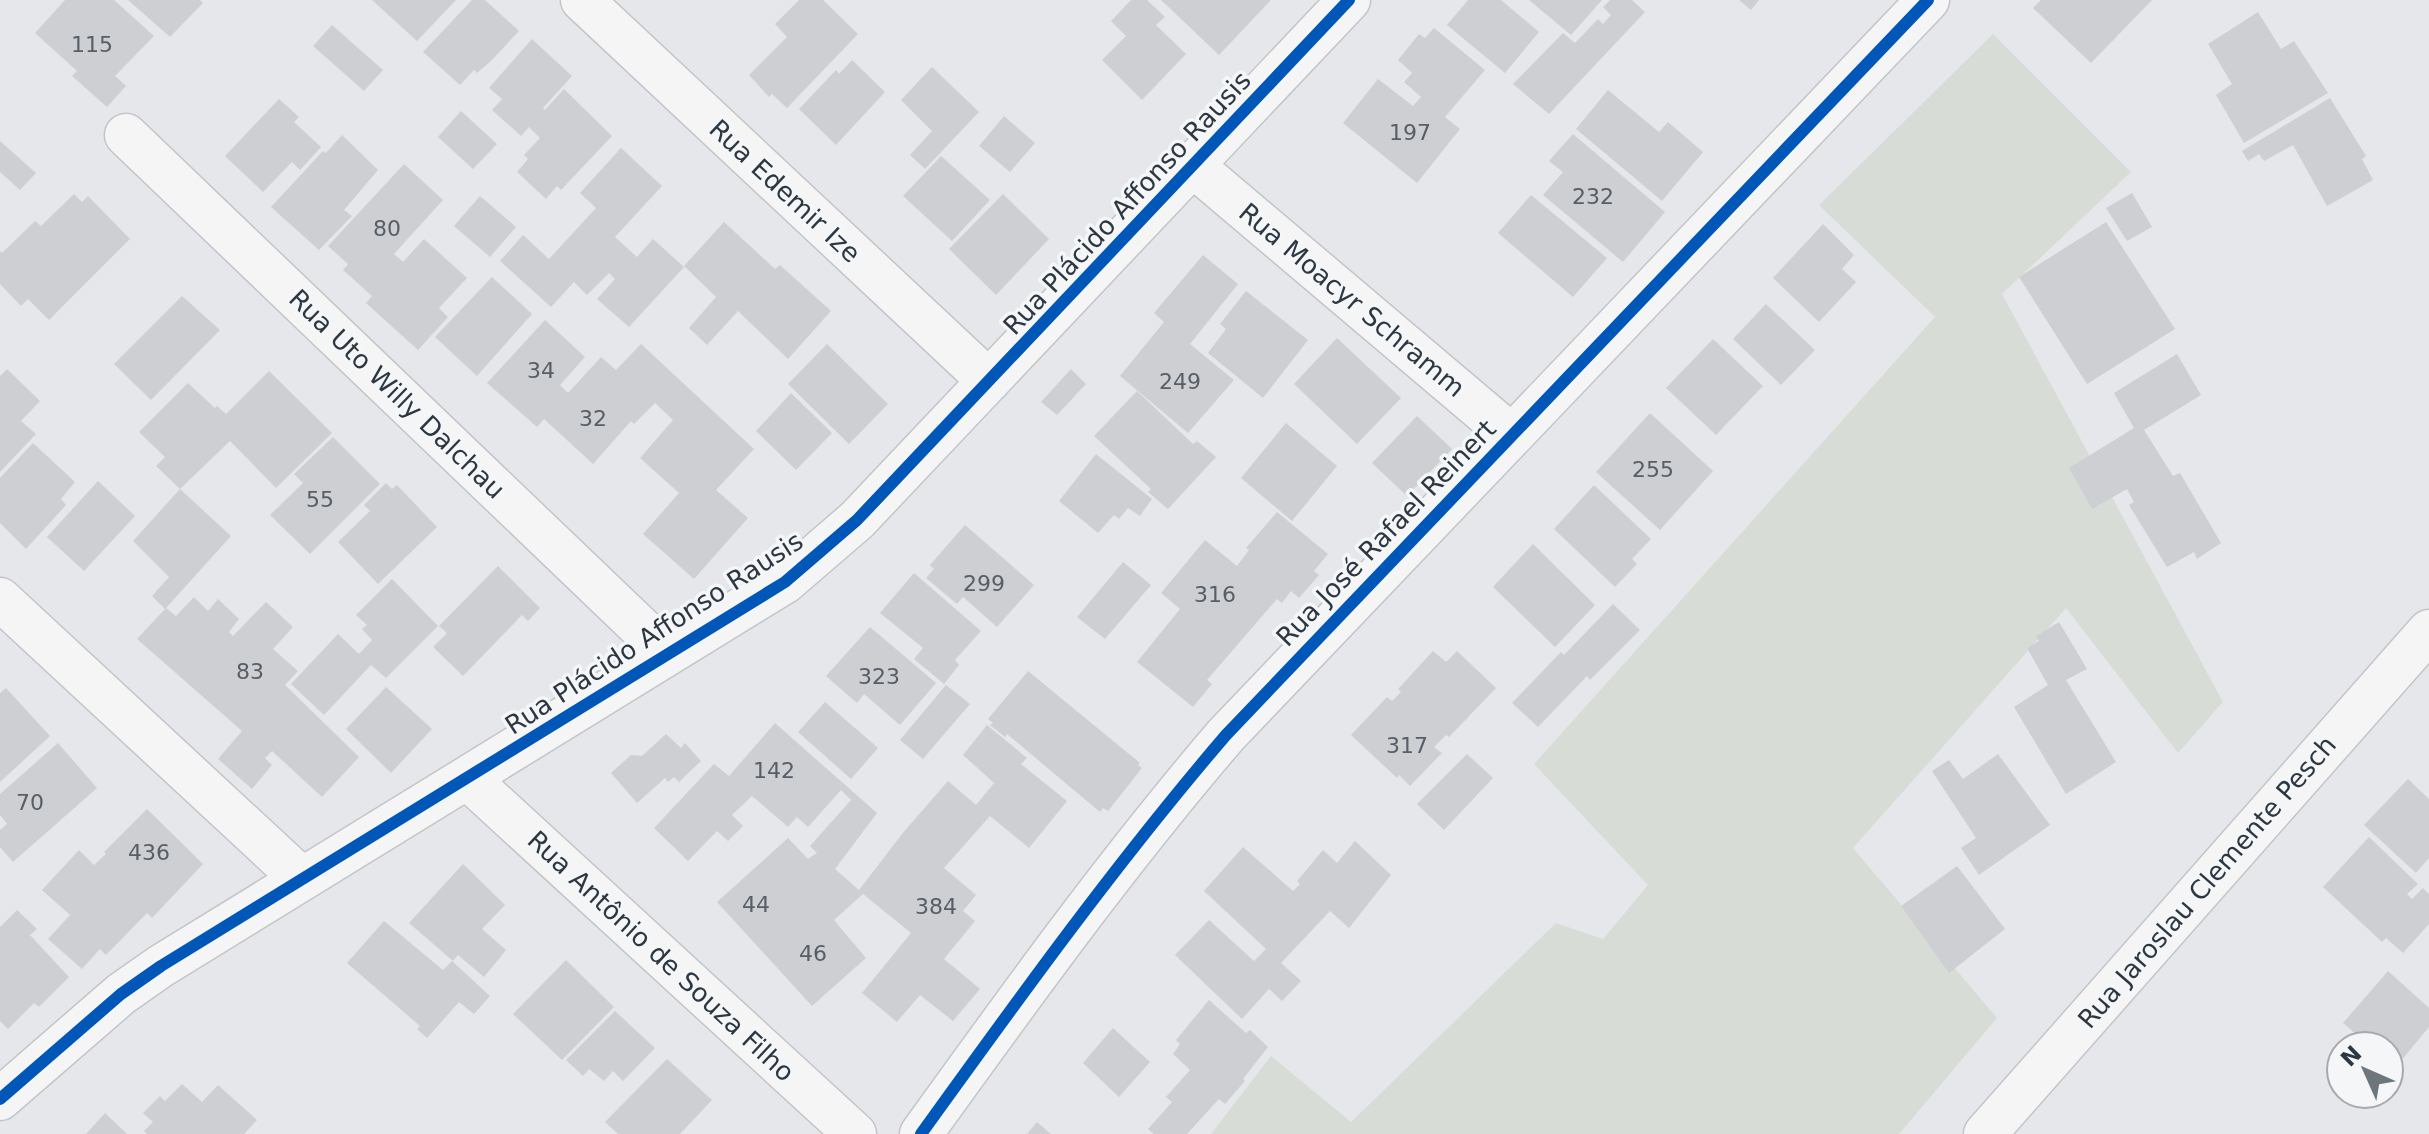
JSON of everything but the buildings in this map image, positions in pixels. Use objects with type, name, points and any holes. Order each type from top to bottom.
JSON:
[{"type":"street","name":"Rua Edemir Ize","points":[[582,0],[989,381]]},
{"type":"street","name":"Rua Plácido Affonso Rausis","points":[[0,1099],[121,994],[161,966],[785,582],[822,553],[857,520],[1349,0]]},
{"type":"street","name":"Rua José Rafael Reinert","points":[[921,1134],[1084,909],[1156,816],[1236,723],[1928,0]]},
{"type":"street","name":"Rua Uto Willy Dalchau","points":[[126,135],[668,654]]},
{"type":"street","name":"Rua Moacyr Schramm","points":[[1192,165],[1511,435]]},
{"type":"street","points":[[0,599],[302,879]]},
{"type":"street","name":"Rua Jaroslau Clemente Pesch","points":[[1985,1134],[2429,631]]},
{"type":"street","name":"Rua Antônio de Souza Filho","points":[[467,778],[855,1134]]},
{"type":"shaded area","points":[[1993,34],[2131,172],[2002,294],[2223,702],[2178,753],[2066,608],[1853,848],[1997,1018],[1899,1134],[1211,1134],[1271,1056],[1351,1122],[1556,923],[1603,939],[1648,885],[1534,764],[1935,317],[1819,205]]},
{"type":"cycle path","points":[[0,1099],[121,994],[161,966],[785,582],[857,520],[1349,0]]},
{"type":"cycle path","points":[[921,1134],[1107,881],[1226,735],[1928,0]]}]
